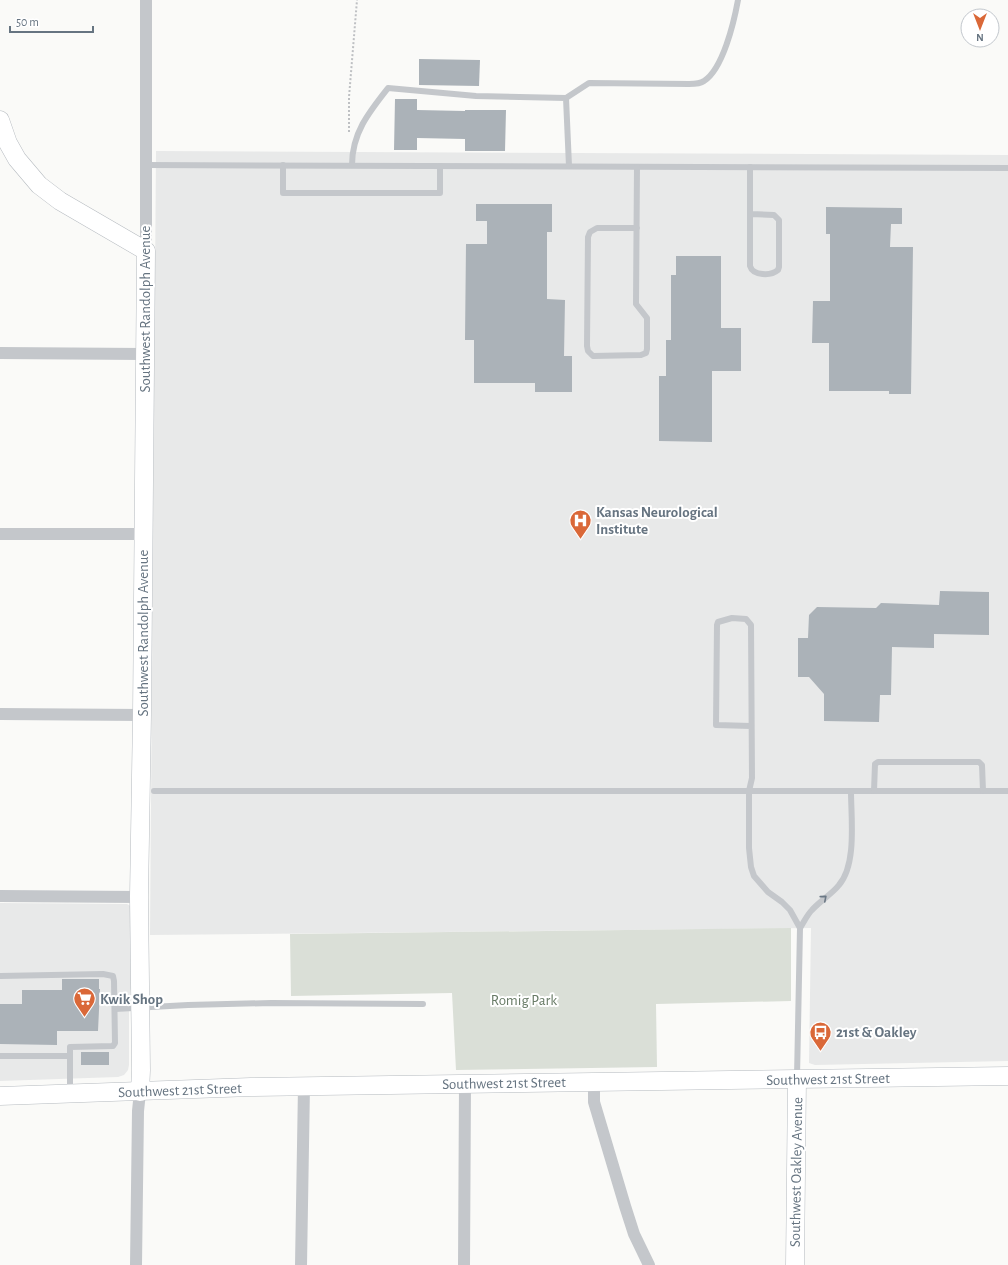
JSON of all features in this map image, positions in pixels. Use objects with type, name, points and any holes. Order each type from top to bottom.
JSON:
[{"type":"street","name":"Southwest Randolph Avenue","points":[[136,1265],[138,1111],[141,1070],[139,897],[146,251],[146,0]]},
{"type":"street","points":[[0,120],[8,143],[17,159],[38,185],[60,201],[146,251]]},
{"type":"street","points":[[0,353],[144,354]]},
{"type":"street","points":[[0,534],[143,534]]},
{"type":"street","points":[[0,714],[142,715]]},
{"type":"street","points":[[0,896],[139,897]]},
{"type":"street","name":"Southwest 21st Street","points":[[0,1096],[304,1086],[1008,1076]]},
{"type":"street","name":"Southwest Oakley Avenue","points":[[795,1265],[797,1079]]},
{"type":"street","points":[[594,1082],[594,1102],[622,1198],[634,1234],[649,1265]]},
{"type":"street","points":[[464,1265],[465,1084]]},
{"type":"street","points":[[301,1265],[304,1086]]},
{"type":"lane","points":[[352,165],[352,151],[358,134],[372,109],[388,88],[476,96],[566,98],[589,83],[689,84],[703,82],[714,72],[731,33],[738,0]]},
{"type":"lane","points":[[566,98],[570,166]]},
{"type":"lane","points":[[145,164],[1008,168]]},
{"type":"lane","points":[[283,165],[283,193],[440,193],[440,166]]},
{"type":"lane","points":[[636,167],[636,228],[636,304],[647,318],[646,352],[641,355],[593,356],[588,350],[588,236],[590,232],[597,228],[636,228]]},
{"type":"lane","points":[[750,167],[750,214],[750,266],[751,270],[757,273],[773,273],[778,270],[779,267],[779,220],[774,215],[750,214]]},
{"type":"lane","points":[[751,726],[716,725],[717,625],[718,622],[732,618],[746,619],[751,625],[752,778],[749,791],[749,848],[751,867],[754,876],[768,892],[790,910],[800,928]]},
{"type":"lane","points":[[874,791],[875,764],[878,762],[979,762],[982,765],[982,791]]},
{"type":"lane","points":[[154,791],[1008,791]]},
{"type":"lane","points":[[797,1079],[800,928],[810,911],[839,886],[847,872],[851,853],[851,791]]},
{"type":"lane","points":[[0,976],[103,974],[113,976],[116,1038],[113,1046],[70,1047],[70,1094]]},
{"type":"lane","points":[[115,1009],[188,1005],[272,1003],[423,1004]]},
{"type":"lane","points":[[0,1056],[69,1056]]},
{"type":"path","points":[[349,135],[349,97],[356,0]]},
{"type":"shaded area","name":"Kansas Neurological Institute","points":[[156,151],[1008,155],[1008,1061],[815,1065],[809,1063],[811,928],[150,935]]},
{"type":"shaded area","points":[[0,903],[127,904],[132,907],[134,973],[129,998],[129,1065],[128,1070],[124,1075],[118,1077],[0,1081]]},
{"type":"green space","name":"Romig Park","points":[[791,928],[791,1001],[656,1004],[657,1067],[456,1070],[452,993],[291,996],[290,934]]},
{"type":"building","points":[[419,59],[480,60],[479,86],[419,85]]},
{"type":"building","points":[[395,99],[417,99],[417,110],[506,110],[505,151],[465,151],[465,139],[417,138],[417,150],[394,150]]},
{"type":"building","points":[[476,204],[552,204],[552,232],[547,232],[547,299],[565,300],[564,356],[572,356],[572,392],[535,392],[535,383],[474,383],[474,340],[465,340],[466,244],[487,244],[487,221],[476,221]]},
{"type":"building","points":[[826,207],[902,208],[902,224],[891,224],[890,247],[913,247],[911,394],[889,394],[889,391],[829,391],[829,343],[812,343],[813,301],[830,301],[830,234],[826,234]]},
{"type":"building","points":[[676,256],[721,256],[721,328],[741,328],[741,371],[712,371],[712,442],[659,441],[659,376],[666,376],[666,340],[671,340],[671,275],[676,275]]},
{"type":"building","points":[[940,591],[989,592],[989,635],[934,634],[934,648],[892,647],[891,695],[880,695],[879,722],[824,721],[824,694],[809,677],[798,677],[798,638],[808,638],[809,615],[817,607],[876,608],[881,603],[939,605]]},
{"type":"building","points":[[62,979],[99,979],[98,1031],[57,1031],[57,1045],[0,1044],[0,1004],[22,1004],[22,990],[62,990]]},
{"type":"building","points":[[81,1052],[109,1052],[109,1065],[81,1065]]},
{"type":"place","name":"Kansas Neurological Institute","points":[[580,540]]},
{"type":"place","name":"Kwik Shop","points":[[84,1018]]},
{"type":"place","name":"21st & Oakley","points":[[820,1052]]}]
